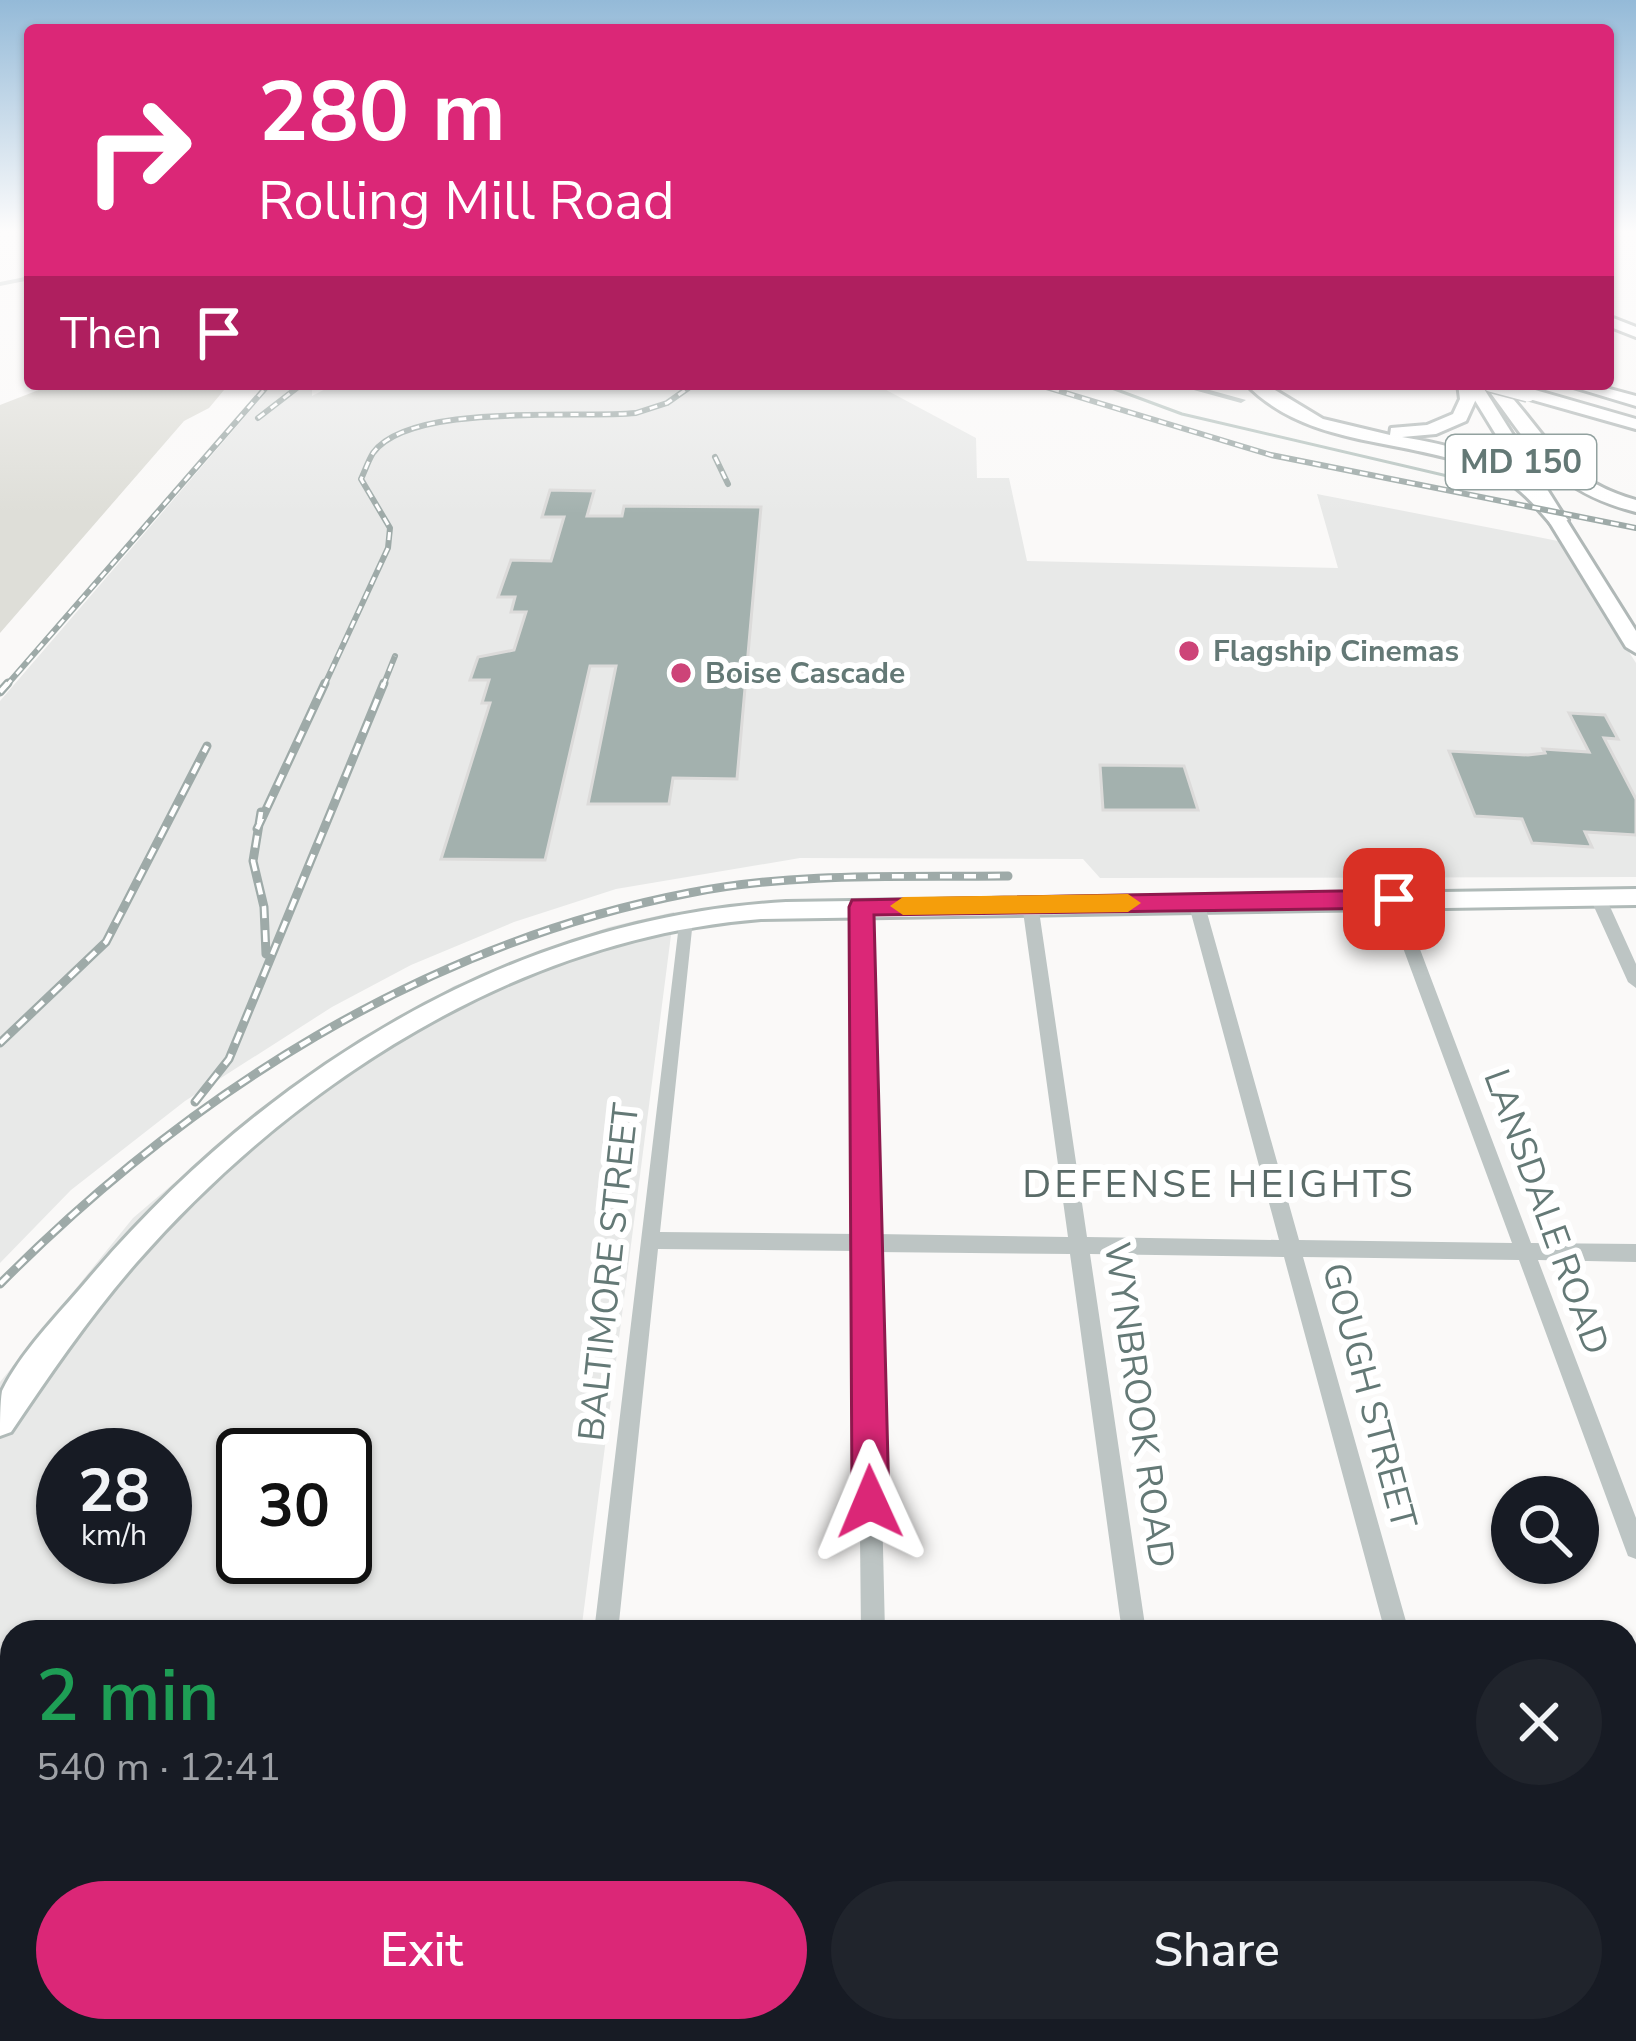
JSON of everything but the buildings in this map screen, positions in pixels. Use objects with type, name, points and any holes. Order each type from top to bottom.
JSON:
[{"type":"highway","points":[[1288,390],[1298,404],[1322,417],[1396,432],[1430,430],[1460,418],[1469,390]]},
{"type":"highway","points":[[1496,390],[1566,479],[1594,494],[1636,506]]},
{"type":"highway","points":[[1515,390],[1636,426]]},
{"type":"highway","points":[[1576,390],[1636,404]]},
{"type":"highway","points":[[1590,390],[1636,404]]},
{"type":"highway","points":[[1248,392],[1323,428],[1452,454],[1501,470],[1528,488],[1558,520]]},
{"type":"main road","name":"MD 150","points":[[1473,390],[1636,647]]},
{"type":"main road","name":"MD 150","points":[[1494,390],[1533,466],[1636,628]]},
{"type":"street","points":[[0,1421],[46,1352],[111,1270],[203,1177],[289,1106],[358,1057],[480,990],[571,952],[734,911],[1636,897]]},
{"type":"street","name":"LANSDALE ROAD","points":[[1394,899],[1636,1548]]},
{"type":"street","points":[[1599,900],[1636,982]]},
{"type":"street","name":"GOUGH STREET","points":[[1196,902],[1394,1620]]},
{"type":"street","name":"WYNBROOK ROAD","points":[[1030,904],[1133,1620]]},
{"type":"street","points":[[861,907],[873,1620]]},
{"type":"street","name":"BALTIMORE STREET","points":[[607,1620],[685,920]]},
{"type":"street","points":[[649,1240],[1636,1253]]},
{"type":"shaded area","points":[[39,390],[224,390],[209,408],[184,421],[0,633],[0,405]]},
{"type":"shaded area","points":[[268,390],[312,390],[312,396],[324,390],[886,390],[976,438],[977,478],[1009,478],[1027,561],[1338,568],[1317,494],[1558,541],[1636,663],[1636,877],[1100,878],[1083,859],[800,858],[616,889],[514,922],[411,965],[332,1007],[185,1101],[71,1190],[0,1263],[0,701]]},
{"type":"shaded area","points":[[674,912],[583,1620],[0,1620],[0,1382],[133,1218],[241,1126],[339,1054],[454,986],[609,927]]},
{"type":"waterway","points":[[1117,390],[1182,414],[1486,485]]},
{"type":"railway","points":[[6,686],[264,390]]},
{"type":"railway","points":[[258,418],[294,390]]},
{"type":"railway","points":[[324,686],[388,548],[390,528],[361,479],[373,453],[392,437],[421,426],[496,416],[636,413],[667,403],[685,390]]},
{"type":"railway","points":[[1056,390],[1271,455],[1636,528]]},
{"type":"railway","points":[[715,457],[728,484]]},
{"type":"railway","points":[[383,686],[395,656]]},
{"type":"railway","points":[[0,692],[8,683]]},
{"type":"railway","points":[[259,825],[325,683]]},
{"type":"railway","points":[[195,1102],[229,1059],[384,683]]},
{"type":"railway","points":[[0,1043],[106,942],[207,746]]},
{"type":"railway","points":[[259,825],[261,812]]},
{"type":"railway","points":[[257,829],[259,825]]},
{"type":"railway","points":[[259,825],[253,861],[264,907],[266,954]]},
{"type":"railway","points":[[0,1284],[150,1150],[231,1090],[316,1036],[404,989],[496,949],[591,917],[728,886],[848,877],[1008,876]]},
{"type":"slow traffic","points":[[903,906],[1128,903]]},
{"type":"place","name":"Flagship Cinemas","points":[[1189,651]]},
{"type":"place","name":"Boise Cascade","points":[[681,673]]},
{"type":"district","name":"DEFENSE HEIGHTS","points":[[1219,1184]]},
{"type":"route","points":[[870,1502],[861,907],[1394,899]]}]
